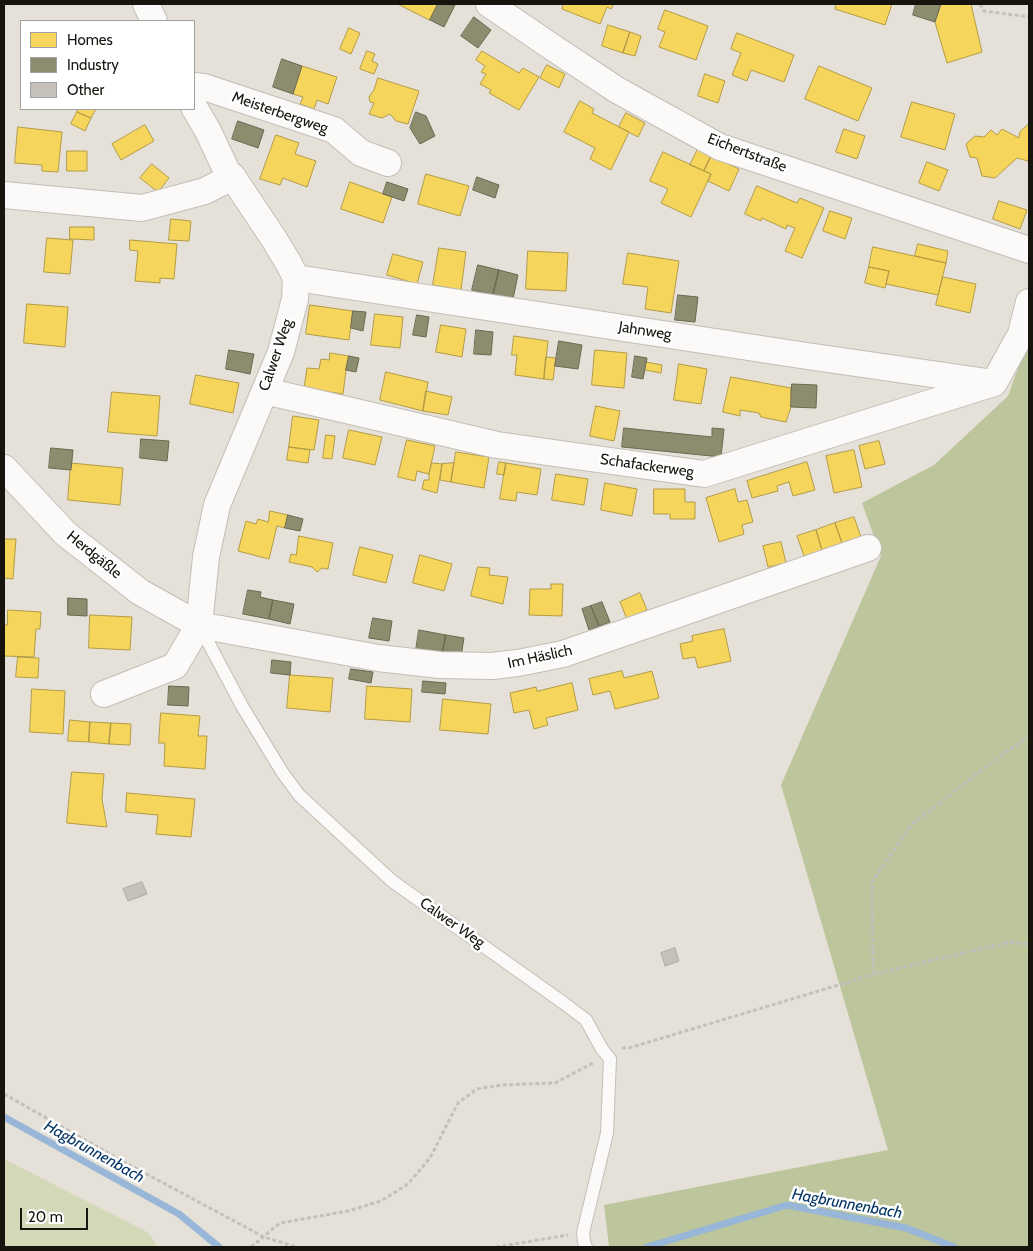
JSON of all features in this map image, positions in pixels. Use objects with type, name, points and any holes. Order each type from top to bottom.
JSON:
[{"type":"street","points":[[146,4],[154,20]]},
{"type":"street","name":"Eichertstraße","points":[[489,4],[617,90],[720,146],[1029,250]]},
{"type":"street","name":"Meisterbergweg","points":[[195,86],[204,87],[334,130],[361,153],[388,163]]},
{"type":"street","points":[[195,109],[208,131],[230,178]]},
{"type":"street","points":[[4,195],[142,208],[205,191],[232,176],[274,239],[296,278]]},
{"type":"street","name":"Jahnweg","points":[[296,278],[994,383]]},
{"type":"street","name":"Calwer Weg","points":[[104,694],[175,666],[198,625],[206,557],[217,505],[281,352],[295,299],[296,278]]},
{"type":"street","points":[[994,383],[1021,334],[1029,302]]},
{"type":"street","name":"Schafackerweg","points":[[265,391],[497,445],[704,474],[994,383]]},
{"type":"street","name":"Herdgäßle","points":[[4,468],[66,534],[140,592],[198,625]]},
{"type":"street","name":"Im Häslich","points":[[198,625],[378,658],[440,665],[492,666],[563,654],[868,548]]},
{"type":"lane","name":"Calwer Weg","points":[[198,625],[242,706],[282,772],[299,795],[392,881],[586,1020],[602,1049],[610,1059],[608,1133],[584,1241]]},
{"type":"path","points":[[980,4],[984,10],[1029,17]]},
{"type":"path","points":[[875,974],[873,963],[872,882],[911,825],[1004,753],[1029,737]]},
{"type":"path","points":[[251,1247],[280,1223],[348,1210],[382,1201],[408,1184],[430,1158],[458,1103],[477,1089],[502,1085],[555,1083],[593,1064],[602,1049],[629,1048],[875,974],[1010,942],[1029,944]]},
{"type":"path","points":[[4,1094],[126,1163],[264,1237],[296,1247]]},
{"type":"path","points":[[496,1247],[584,1241]]},
{"type":"green space","points":[[1029,337],[1029,1247],[609,1247],[604,1205],[888,1150],[781,785],[881,556],[862,503],[934,465],[1008,396]]},
{"type":"green space","points":[[4,1159],[149,1233],[158,1247],[4,1247]]},
{"type":"building: Homes","points":[[398,4],[438,4],[430,20]]},
{"type":"building: Homes","points":[[564,4],[614,4],[611,9],[607,7],[600,24],[562,9]]},
{"type":"building: Homes","points":[[837,4],[892,4],[885,25],[835,9]]},
{"type":"building: Homes","points":[[941,4],[971,4],[982,52],[947,63],[935,22]]},
{"type":"building: Homes","points":[[665,10],[708,26],[696,60],[659,47],[665,32],[658,29]]},
{"type":"building: Homes","points":[[608,25],[630,32],[623,53],[602,46]]},
{"type":"building: Homes","points":[[349,28],[360,33],[351,54],[340,49]]},
{"type":"building: Homes","points":[[630,32],[641,36],[635,56],[623,53]]},
{"type":"building: Homes","points":[[737,33],[794,55],[784,82],[751,70],[747,81],[732,75],[741,53],[731,49]]},
{"type":"building: Homes","points":[[367,51],[375,54],[372,61],[378,64],[374,74],[360,69]]},
{"type":"building: Homes","points":[[482,51],[519,73],[523,68],[539,77],[519,110],[489,93],[491,90],[480,84],[486,74],[481,72],[485,66],[476,60]]},
{"type":"building: Homes","points":[[547,65],[565,74],[559,88],[540,78]]},
{"type":"building: Homes","points":[[302,66],[337,77],[328,104],[317,100],[314,109],[300,104],[303,97],[293,94]]},
{"type":"building: Homes","points":[[819,66],[872,88],[858,121],[805,99]]},
{"type":"building: Homes","points":[[705,74],[725,81],[718,103],[698,96]]},
{"type":"building: Homes","points":[[378,78],[419,91],[408,124],[396,121],[390,114],[382,118],[369,114],[374,103],[370,102],[369,97],[374,90]]},
{"type":"building: Homes","points":[[580,101],[594,109],[592,113],[629,132],[611,170],[590,159],[595,148],[564,132]]},
{"type":"building: Homes","points":[[912,102],[955,114],[945,150],[901,137]]},
{"type":"building: Homes","points":[[78,110],[95,110],[91,118],[77,112]]},
{"type":"building: Homes","points":[[77,112],[91,118],[85,131],[71,124]]},
{"type":"building: Homes","points":[[626,113],[645,123],[638,137],[619,127]]},
{"type":"building: Homes","points":[[1029,124],[1029,160],[1017,158],[995,178],[982,176],[977,158],[970,157],[966,144],[975,136],[984,137],[991,130],[997,135],[1002,129],[1019,138],[1020,132]]},
{"type":"building: Homes","points":[[145,125],[154,141],[121,160],[112,144]]},
{"type":"building: Homes","points":[[18,127],[62,132],[58,172],[42,171],[42,165],[15,163]]},
{"type":"building: Homes","points":[[844,129],[865,136],[857,159],[836,152]]},
{"type":"building: Homes","points":[[276,135],[299,143],[295,154],[316,161],[307,187],[283,178],[280,185],[260,179]]},
{"type":"building: Homes","points":[[698,149],[711,156],[704,171],[690,165]]},
{"type":"building: Homes","points":[[67,151],[87,151],[87,171],[67,171]]},
{"type":"building: Homes","points":[[663,152],[711,174],[691,217],[661,203],[668,189],[650,181]]},
{"type":"building: Homes","points":[[711,156],[739,169],[729,191],[708,181],[711,174],[704,171]]},
{"type":"building: Homes","points":[[927,162],[948,170],[939,191],[919,183]]},
{"type":"building: Homes","points":[[152,164],[169,178],[158,192],[140,178]]},
{"type":"building: Homes","points":[[426,174],[469,186],[460,216],[418,204]]},
{"type":"building: Homes","points":[[350,182],[392,197],[383,223],[341,209]]},
{"type":"building: Homes","points":[[757,186],[797,203],[800,198],[824,208],[802,258],[785,251],[795,228],[787,225],[786,229],[762,218],[761,221],[745,214]]},
{"type":"building: Homes","points":[[999,201],[1027,210],[1020,229],[993,219]]},
{"type":"building: Homes","points":[[830,211],[852,218],[845,239],[823,231]]},
{"type":"building: Homes","points":[[171,219],[191,221],[189,241],[169,240]]},
{"type":"building: Homes","points":[[70,227],[94,227],[94,240],[70,239]]},
{"type":"building: Homes","points":[[47,238],[73,240],[70,274],[44,272]]},
{"type":"building: Homes","points":[[130,240],[177,244],[174,279],[160,278],[160,283],[135,281],[138,251],[130,250]]},
{"type":"building: Homes","points":[[918,244],[948,251],[946,263],[915,256]]},
{"type":"building: Homes","points":[[873,247],[946,263],[938,295],[886,284],[889,271],[869,267]]},
{"type":"building: Homes","points":[[439,248],[466,252],[461,290],[433,285]]},
{"type":"building: Homes","points":[[528,251],[568,253],[566,291],[526,289]]},
{"type":"building: Homes","points":[[628,253],[679,261],[671,313],[645,309],[648,287],[623,284]]},
{"type":"building: Homes","points":[[393,254],[423,262],[417,284],[387,275]]},
{"type":"building: Homes","points":[[869,267],[889,271],[885,288],[865,283]]},
{"type":"building: Homes","points":[[943,277],[976,284],[970,313],[936,305]]},
{"type":"building: Homes","points":[[27,304],[68,307],[65,347],[24,343]]},
{"type":"building: Homes","points":[[310,305],[353,311],[349,340],[306,334]]},
{"type":"building: Homes","points":[[375,314],[403,317],[400,348],[371,345]]},
{"type":"building: Homes","points":[[441,325],[466,329],[462,357],[436,352]]},
{"type":"building: Homes","points":[[514,336],[548,341],[544,379],[515,375],[517,355],[512,355]]},
{"type":"building: Homes","points":[[595,350],[627,353],[624,388],[592,385]]},
{"type":"building: Homes","points":[[330,353],[349,356],[343,394],[304,388],[307,368],[319,369],[321,359],[329,360]]},
{"type":"building: Homes","points":[[546,357],[556,358],[553,380],[544,379]]},
{"type":"building: Homes","points":[[646,362],[662,365],[661,373],[645,370]]},
{"type":"building: Homes","points":[[679,364],[707,369],[701,404],[674,400]]},
{"type":"building: Homes","points":[[386,372],[428,382],[423,411],[380,400]]},
{"type":"building: Homes","points":[[196,375],[239,383],[233,413],[190,404]]},
{"type":"building: Homes","points":[[731,377],[791,388],[791,407],[786,422],[761,417],[759,413],[740,410],[740,416],[723,412]]},
{"type":"building: Homes","points":[[426,391],[452,397],[448,415],[423,411]]},
{"type":"building: Homes","points":[[112,392],[160,396],[157,436],[108,432]]},
{"type":"building: Homes","points":[[596,406],[620,411],[614,441],[590,436]]},
{"type":"building: Homes","points":[[293,416],[319,420],[314,450],[289,447]]},
{"type":"building: Homes","points":[[349,430],[382,437],[375,465],[343,458]]},
{"type":"building: Homes","points":[[326,435],[335,436],[332,459],[323,458]]},
{"type":"building: Homes","points":[[407,440],[435,446],[429,474],[417,471],[415,481],[398,477]]},
{"type":"building: Homes","points":[[879,441],[885,464],[865,469],[859,446]]},
{"type":"building: Homes","points":[[289,447],[310,450],[308,463],[287,460]]},
{"type":"building: Homes","points":[[854,450],[862,487],[834,493],[826,456]]},
{"type":"building: Homes","points":[[456,452],[489,457],[484,488],[451,482]]},
{"type":"building: Homes","points":[[499,462],[506,463],[504,475],[497,474]]},
{"type":"building: Homes","points":[[807,462],[815,490],[793,496],[789,482],[777,486],[778,491],[752,498],[747,481]]},
{"type":"building: Homes","points":[[71,463],[123,468],[120,505],[68,500]]},
{"type":"building: Homes","points":[[432,463],[442,464],[437,493],[422,489],[424,480],[429,480]]},
{"type":"building: Homes","points":[[454,463],[451,482],[440,480],[442,464]]},
{"type":"building: Homes","points":[[506,463],[541,469],[537,495],[517,492],[516,501],[500,499]]},
{"type":"building: Homes","points":[[556,474],[588,479],[584,505],[552,500]]},
{"type":"building: Homes","points":[[605,483],[637,489],[632,516],[601,510]]},
{"type":"building: Homes","points":[[654,489],[685,489],[685,502],[695,502],[695,519],[670,519],[670,514],[654,514]]},
{"type":"building: Homes","points":[[735,489],[738,502],[747,500],[753,522],[742,525],[744,534],[719,542],[706,498]]},
{"type":"building: Homes","points":[[270,511],[288,515],[285,528],[277,526],[269,559],[238,551],[246,521],[256,524],[258,519],[268,522]]},
{"type":"building: Homes","points":[[854,517],[861,537],[842,543],[835,523]]},
{"type":"building: Homes","points":[[835,523],[842,543],[822,550],[816,530]]},
{"type":"building: Homes","points":[[816,530],[822,550],[804,556],[797,536]]},
{"type":"building: Homes","points":[[299,536],[333,543],[328,569],[322,568],[317,572],[312,567],[289,562],[291,554],[296,555]]},
{"type":"building: Homes","points":[[4,539],[16,539],[13,579],[4,578]]},
{"type":"building: Homes","points":[[781,542],[786,563],[768,567],[763,546]]},
{"type":"building: Homes","points":[[360,547],[393,555],[386,583],[353,575]]},
{"type":"building: Homes","points":[[420,555],[452,564],[444,591],[413,583]]},
{"type":"building: Homes","points":[[478,567],[490,568],[489,575],[508,577],[503,604],[471,596]]},
{"type":"building: Homes","points":[[551,584],[563,584],[562,616],[529,615],[530,589],[551,589]]},
{"type":"building: Homes","points":[[640,593],[647,610],[627,619],[620,602]]},
{"type":"building: Homes","points":[[8,610],[41,612],[40,629],[36,629],[34,657],[4,656],[4,625],[7,625]]},
{"type":"building: Homes","points":[[90,615],[132,617],[130,650],[89,648]]},
{"type":"building: Homes","points":[[724,629],[731,661],[698,668],[695,657],[683,659],[680,644],[693,641],[692,636]]},
{"type":"building: Homes","points":[[18,657],[39,658],[38,678],[16,677]]},
{"type":"building: Homes","points":[[622,671],[624,678],[652,671],[659,698],[615,709],[610,691],[593,695],[589,679]]},
{"type":"building: Homes","points":[[290,675],[333,678],[330,712],[287,708]]},
{"type":"building: Homes","points":[[572,683],[578,710],[546,718],[548,725],[534,729],[529,710],[514,713],[510,693],[536,687],[537,691]]},
{"type":"building: Homes","points":[[367,686],[412,689],[410,722],[365,719]]},
{"type":"building: Homes","points":[[32,689],[65,691],[63,734],[30,732]]},
{"type":"building: Homes","points":[[443,699],[491,704],[488,734],[440,730]]},
{"type":"building: Homes","points":[[161,713],[200,716],[198,736],[207,736],[205,769],[164,766],[165,743],[159,743]]},
{"type":"building: Homes","points":[[70,720],[90,722],[89,742],[68,741]]},
{"type":"building: Homes","points":[[90,722],[111,723],[109,744],[89,742]]},
{"type":"building: Homes","points":[[111,723],[131,724],[130,745],[109,744]]},
{"type":"building: Homes","points":[[72,772],[104,774],[102,799],[107,827],[67,823]]},
{"type":"building: Homes","points":[[127,793],[195,799],[191,837],[156,834],[158,815],[126,812]]},
{"type":"building: Industry","points":[[438,4],[455,5],[444,27],[430,20]]},
{"type":"building: Industry","points":[[916,4],[941,4],[935,22],[913,15]]},
{"type":"building: Industry","points":[[474,17],[491,30],[478,48],[461,36]]},
{"type":"building: Industry","points":[[282,59],[302,66],[293,94],[273,87]]},
{"type":"building: Industry","points":[[416,112],[426,116],[435,136],[420,144],[410,128]]},
{"type":"building: Industry","points":[[238,121],[264,130],[258,148],[232,139]]},
{"type":"building: Industry","points":[[477,177],[499,185],[495,198],[473,190]]},
{"type":"building: Industry","points":[[387,182],[408,189],[404,201],[383,194]]},
{"type":"building: Industry","points":[[478,265],[499,270],[493,295],[472,290]]},
{"type":"building: Industry","points":[[499,270],[518,275],[513,299],[493,295]]},
{"type":"building: Industry","points":[[678,295],[698,297],[695,322],[675,320]]},
{"type":"building: Industry","points":[[353,311],[366,312],[363,331],[351,328]]},
{"type":"building: Industry","points":[[417,315],[429,317],[426,337],[413,335]]},
{"type":"building: Industry","points":[[476,330],[493,332],[491,355],[474,354]]},
{"type":"building: Industry","points":[[559,341],[582,345],[578,369],[555,366]]},
{"type":"building: Industry","points":[[229,350],[254,354],[250,374],[226,369]]},
{"type":"building: Industry","points":[[349,356],[359,358],[356,372],[346,370]]},
{"type":"building: Industry","points":[[635,356],[647,358],[643,379],[632,377]]},
{"type":"building: Industry","points":[[792,384],[817,385],[816,408],[791,407]]},
{"type":"building: Industry","points":[[624,428],[712,437],[712,428],[724,429],[721,457],[622,447]]},
{"type":"building: Industry","points":[[141,439],[169,441],[167,461],[140,458]]},
{"type":"building: Industry","points":[[51,448],[73,450],[71,470],[49,468]]},
{"type":"building: Industry","points":[[288,515],[303,519],[300,531],[285,528]]},
{"type":"building: Industry","points":[[248,590],[261,592],[260,597],[273,600],[269,619],[243,614]]},
{"type":"building: Industry","points":[[68,598],[87,599],[87,616],[68,615]]},
{"type":"building: Industry","points":[[273,600],[294,604],[290,624],[269,619]]},
{"type":"building: Industry","points":[[602,602],[610,622],[599,626],[591,606]]},
{"type":"building: Industry","points":[[591,606],[599,626],[589,630],[582,609]]},
{"type":"building: Industry","points":[[373,618],[392,621],[389,641],[369,638]]},
{"type":"building: Industry","points":[[419,630],[446,635],[442,654],[416,650]]},
{"type":"building: Industry","points":[[446,635],[464,638],[461,657],[442,654]]},
{"type":"building: Industry","points":[[272,660],[291,662],[290,675],[271,673]]},
{"type":"building: Industry","points":[[351,669],[373,672],[371,683],[349,679]]},
{"type":"building: Industry","points":[[423,681],[446,683],[445,694],[422,692]]},
{"type":"building: Industry","points":[[169,686],[189,687],[188,706],[168,705]]},
{"type":"building: Other","points":[[142,882],[147,894],[128,901],[123,889]]},
{"type":"building: Other","points":[[675,948],[679,961],[665,966],[661,953]]},
{"type":"waterway","name":"Hagbrunnenbach","points":[[4,1117],[179,1214],[219,1247]]},
{"type":"waterway","name":"Hagbrunnenbach","points":[[647,1247],[787,1205],[906,1228],[954,1247]]}]
